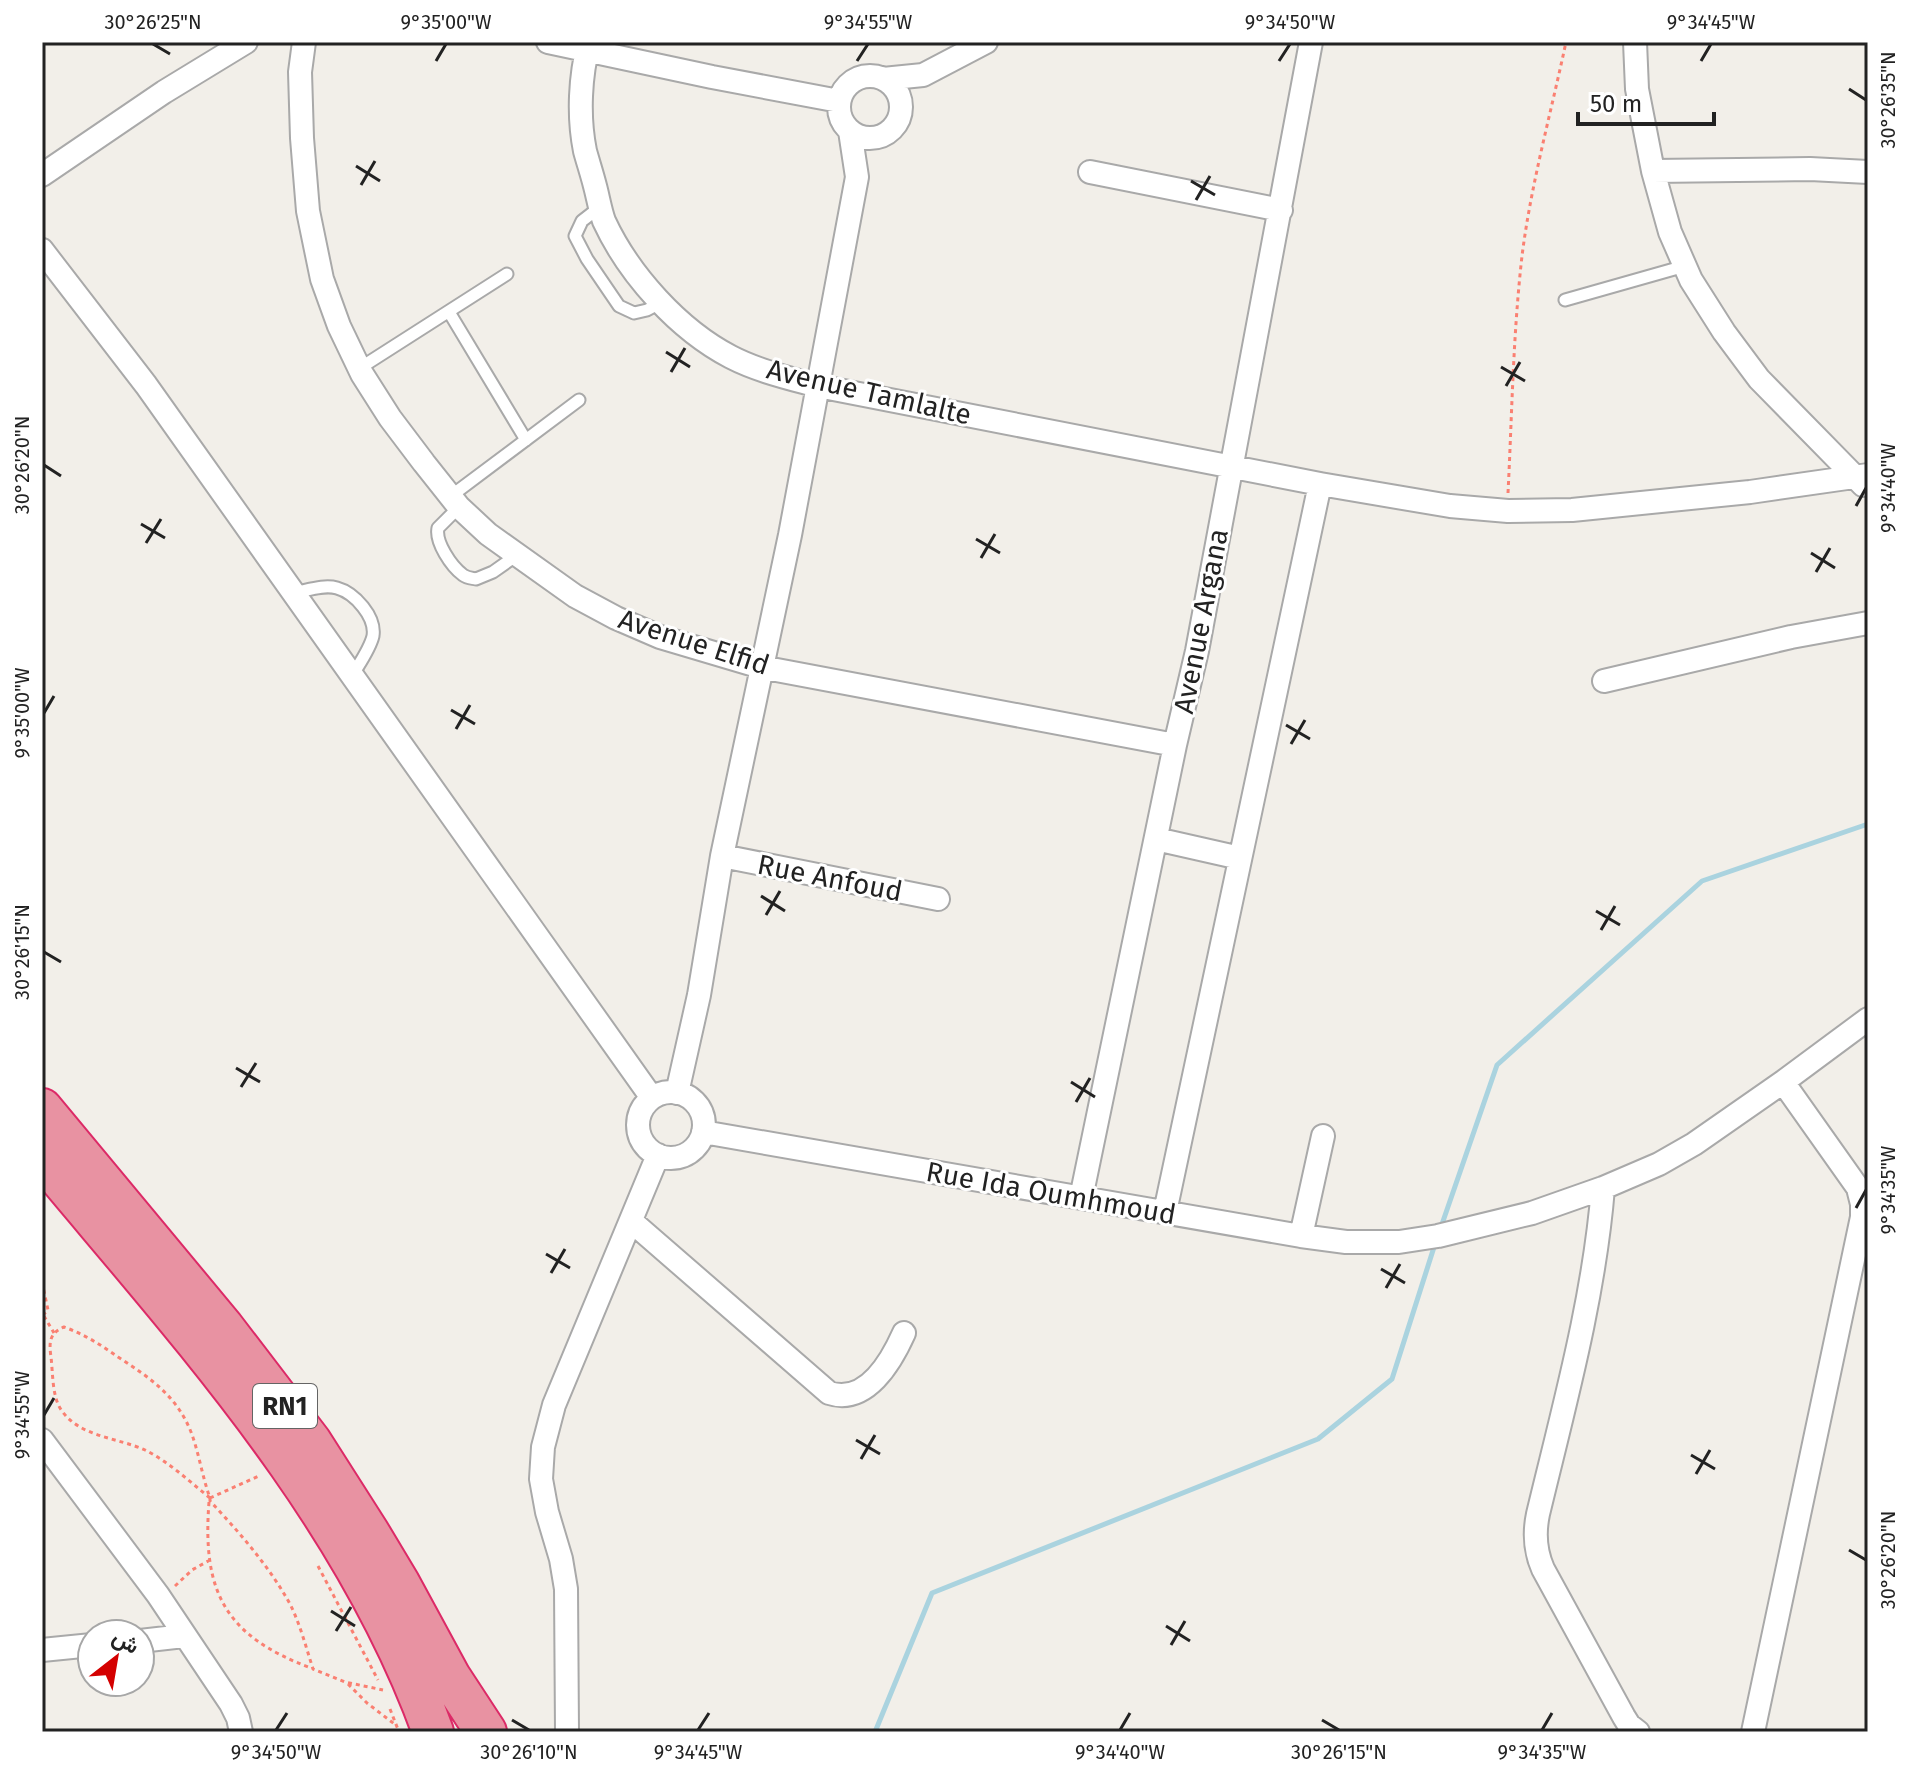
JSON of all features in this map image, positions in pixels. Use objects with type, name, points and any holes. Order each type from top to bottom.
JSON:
[{"type":"highway","name":"RN1","points":[[42,1109],[223,1327],[311,1442],[345,1492],[450,1677],[486,1732]]},
{"type":"highway","name":"RN1","points":[[42,1157],[239,1395],[309,1493],[393,1638],[415,1729]]},
{"type":"highway","points":[[450,1677],[488,1704],[508,1732]]},
{"type":"street","points":[[42,175],[164,92],[246,42]]},
{"type":"street","name":"Avenue Elfid","points":[[304,42],[300,72],[301,125],[308,211],[322,279],[339,326],[390,418],[455,501],[488,534],[575,596],[660,637],[761,667],[1175,745]]},
{"type":"street","points":[[548,42],[588,46],[712,77],[839,101]]},
{"type":"street","points":[[883,79],[923,75],[986,42]]},
{"type":"street","name":"Avenue Argana","points":[[1081,1198],[1197,651],[1311,42]]},
{"type":"street","points":[[1635,42],[1637,89],[1653,171],[1670,232],[1691,280],[1759,379],[1864,481]]},
{"type":"street","name":"Avenue Tamlalte","points":[[588,46],[580,118],[603,219],[642,282],[684,324],[708,343],[764,371],[818,386],[1320,484],[1450,506],[1508,511],[1572,510],[1864,481]]},
{"type":"street","points":[[901,108],[923,75]]},
{"type":"street","points":[[861,77],[883,79],[893,86],[899,96],[900,117],[895,126],[880,137],[859,137],[840,118],[839,101],[843,90],[861,77]]},
{"type":"street","points":[[677,1093],[699,995],[722,856],[790,535],[857,177],[850,131]]},
{"type":"street","points":[[857,177],[880,137]]},
{"type":"street","points":[[1653,171],[1810,169],[1868,172]]},
{"type":"street","points":[[1090,172],[1281,210]]},
{"type":"street","points":[[42,250],[146,385],[652,1098]]},
{"type":"street","points":[[1165,1212],[1320,484]]},
{"type":"street","points":[[1604,681],[1791,637],[1868,623]]},
{"type":"street","points":[[1156,839],[1240,858]]},
{"type":"street","name":"Rue Anfoud","points":[[722,856],[938,899]]},
{"type":"street","name":"Rue Ida Oumhmoud","points":[[703,1132],[1301,1236],[1346,1242],[1399,1242],[1438,1236],[1532,1213],[1659,1164],[1694,1144],[1868,1019]]},
{"type":"street","points":[[1753,1732],[1862,1217],[1858,1188],[1783,1082]]},
{"type":"street","points":[[677,1093],[696,1103],[704,1122],[703,1132],[691,1152],[669,1158],[648,1149],[641,1140],[639,1117],[652,1098],[677,1093]]},
{"type":"street","points":[[1301,1236],[1323,1136]]},
{"type":"street","points":[[567,1732],[566,1589],[543,1494],[543,1447],[554,1405],[658,1155]]},
{"type":"street","points":[[1603,1188],[1590,1293],[1535,1536],[1543,1569],[1624,1717],[1638,1732]]},
{"type":"street","points":[[631,1221],[829,1393],[844,1396],[864,1388],[889,1361],[904,1333]]},
{"type":"street","points":[[44,1446],[158,1595],[217,1683],[240,1725]]},
{"type":"street","points":[[156,1639],[184,1636]]},
{"type":"street","points":[[42,1650],[76,1647]]},
{"type":"lane","points":[[600,206],[582,221],[575,236],[587,259],[619,306],[634,313],[662,302]]},
{"type":"lane","points":[[1565,300],[1685,266]]},
{"type":"lane","points":[[360,368],[507,274]]},
{"type":"lane","points":[[449,312],[526,440]]},
{"type":"lane","points":[[517,555],[493,572],[476,579],[462,574],[442,549],[438,528],[455,501],[526,440],[579,400]]},
{"type":"lane","points":[[292,593],[324,587],[337,588],[351,596],[370,617],[373,635],[352,676]]},
{"type":"path","points":[[1508,511],[1522,256],[1541,150],[1566,42]]},
{"type":"path","points":[[42,1282],[48,1310],[43,1316],[54,1333]]},
{"type":"path","points":[[210,1498],[154,1455],[129,1443],[89,1431],[68,1419],[58,1404],[49,1344],[54,1333],[64,1327],[85,1335],[150,1377],[168,1395],[191,1431],[202,1476],[210,1498],[210,1501],[248,1544],[286,1598],[313,1669]]},
{"type":"path","points":[[210,1498],[261,1475]]},
{"type":"path","points":[[210,1498],[207,1530],[211,1573],[228,1612],[238,1624],[283,1656],[345,1682],[383,1690],[317,1563]]},
{"type":"path","points":[[166,1593],[192,1570],[210,1560]]},
{"type":"path","points":[[345,1682],[367,1703],[415,1729]]},
{"type":"path","points":[[387,1702],[415,1729]]},
{"type":"path","points":[[399,1732],[415,1729]]},
{"type":"waterway","points":[[1441,1227],[1497,1065],[1702,881],[1868,824]]},
{"type":"waterway","points":[[875,1732],[932,1593],[1318,1439],[1392,1379],[1435,1244]]}]
